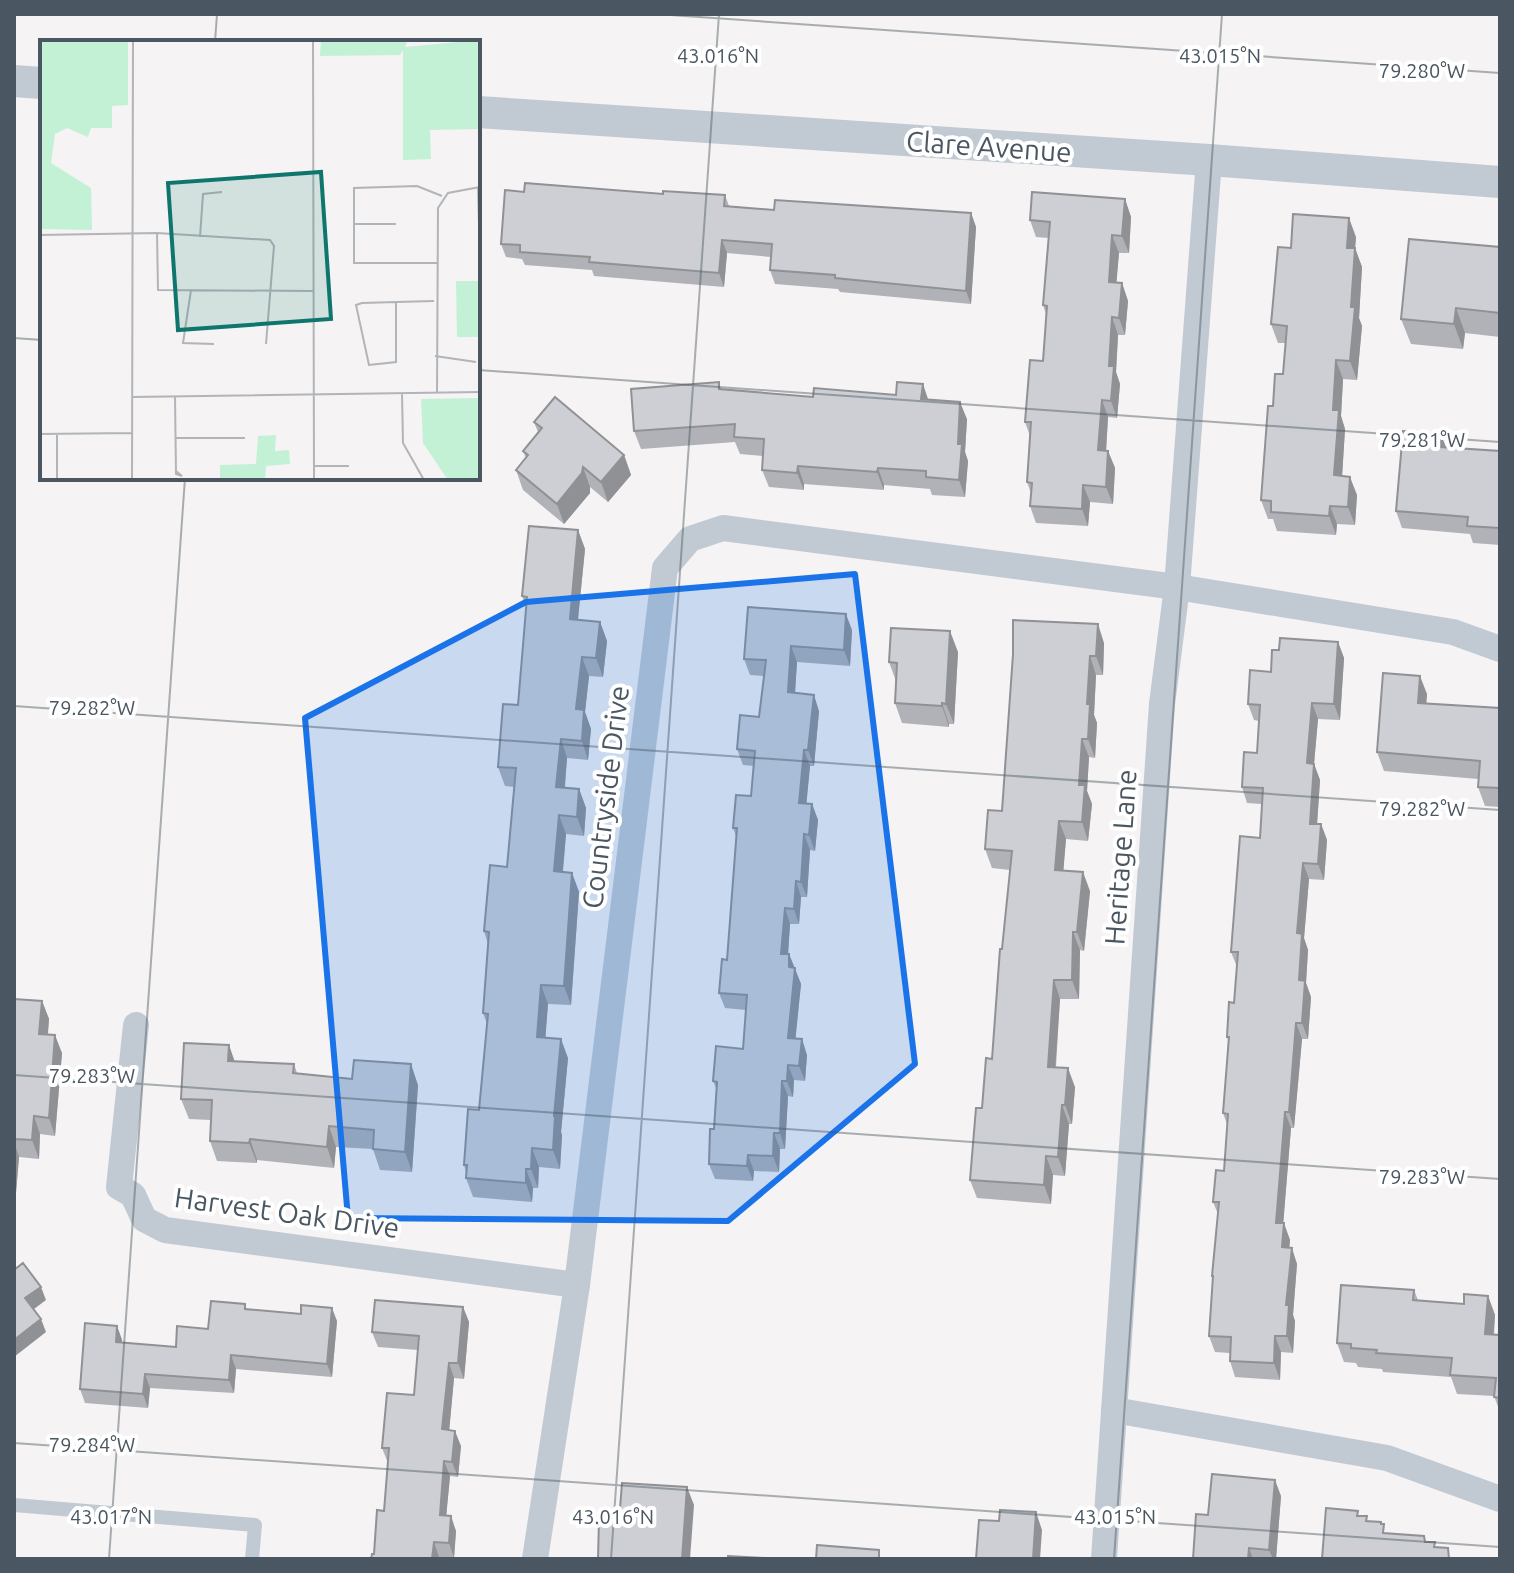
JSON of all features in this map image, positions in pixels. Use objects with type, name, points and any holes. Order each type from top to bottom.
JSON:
[{"type":"street","points":[[14,81],[40,83]]},
{"type":"street","name":"Clare Avenue","points":[[480,112],[1500,182]]},
{"type":"street","name":"Heritage Lane","points":[[1104,1559],[1161,720],[1177,587],[1209,160]]},
{"type":"street","name":"Countryside Drive","points":[[535,1559],[577,1285],[665,568],[690,539],[723,528],[1177,587],[1453,632],[1500,649]]},
{"type":"street","name":"Harvest Oak Drive","points":[[136,1025],[119,1187],[133,1195],[144,1219],[165,1230],[577,1285]]},
{"type":"street","points":[[1114,1410],[1387,1458],[1500,1499]]},
{"type":"lane","points":[[14,1505],[255,1525],[252,1559]]},
{"type":"highlighted area","points":[[855,574],[915,1064],[728,1221],[348,1218],[305,718],[526,602]]},
{"type":"building","points":[[525,183],[663,194],[663,191],[725,195],[724,206],[774,210],[775,200],[971,213],[966,291],[770,270],[772,244],[722,240],[719,273],[589,262],[590,257],[520,252],[520,245],[501,244],[505,190],[524,192]]},
{"type":"building","points":[[1032,192],[1125,199],[1122,236],[1112,235],[1109,282],[1122,283],[1119,318],[1112,317],[1109,366],[1114,366],[1111,401],[1102,400],[1098,450],[1108,451],[1106,487],[1083,485],[1082,509],[1030,506],[1032,483],[1027,482],[1031,422],[1025,422],[1030,360],[1043,361],[1047,306],[1043,305],[1050,222],[1030,220]]},
{"type":"building","points":[[1293,214],[1349,218],[1347,248],[1355,248],[1351,307],[1355,307],[1350,361],[1336,360],[1333,410],[1339,410],[1334,475],[1350,477],[1348,507],[1330,506],[1329,516],[1271,512],[1271,501],[1261,500],[1268,406],[1273,406],[1275,374],[1283,374],[1287,326],[1271,324],[1278,247],[1291,248]]},
{"type":"building","points":[[1409,239],[1500,247],[1500,313],[1456,308],[1454,324],[1401,319]]},
{"type":"building","points":[[719,382],[719,389],[813,397],[814,388],[896,395],[897,382],[923,384],[921,399],[960,402],[958,444],[962,444],[959,480],[926,477],[926,471],[878,468],[877,472],[798,466],[797,473],[762,470],[764,439],[734,437],[735,424],[634,431],[631,389]]},
{"type":"building","points":[[555,397],[624,455],[601,482],[583,467],[582,473],[557,504],[516,470],[528,455],[523,451],[542,428],[534,422]]},
{"type":"building","points":[[1403,431],[1441,435],[1440,447],[1500,451],[1500,528],[1467,526],[1468,517],[1396,511]]},
{"type":"building","points":[[529,526],[578,530],[570,619],[600,622],[596,658],[582,657],[576,709],[584,710],[582,741],[561,739],[556,787],[579,789],[577,817],[559,815],[554,871],[572,873],[564,986],[541,985],[537,1037],[561,1039],[553,1150],[532,1148],[531,1169],[526,1169],[526,1183],[466,1178],[467,1165],[464,1165],[468,1109],[479,1110],[488,1014],[483,1013],[489,932],[484,931],[490,865],[507,867],[516,768],[498,767],[503,704],[518,705],[527,597],[522,596]]},
{"type":"building","points":[[748,607],[846,614],[844,650],[791,646],[788,692],[814,695],[799,803],[812,804],[809,835],[804,834],[801,882],[796,881],[794,909],[785,908],[781,954],[789,954],[789,967],[795,968],[788,1038],[802,1039],[799,1066],[788,1065],[787,1081],[782,1081],[780,1133],[774,1133],[773,1156],[748,1155],[747,1166],[709,1164],[710,1129],[714,1129],[717,1082],[713,1081],[716,1046],[743,1049],[747,995],[719,993],[722,959],[727,960],[737,828],[733,828],[736,795],[751,796],[755,751],[737,749],[740,715],[759,717],[766,660],[744,659]]},
{"type":"building","points":[[1013,620],[1098,624],[1096,656],[1090,656],[1088,739],[1082,739],[1079,785],[1085,785],[1082,822],[1059,821],[1055,870],[1083,872],[1077,932],[1073,932],[1072,980],[1054,980],[1048,1067],[1068,1068],[1058,1157],[1046,1156],[1044,1185],[970,1180],[976,1108],[982,1108],[986,1058],[992,1059],[1000,949],[1012,851],[985,849],[988,810],[1002,811]]},
{"type":"building","points":[[891,628],[950,631],[946,704],[895,703],[897,663],[889,662]]},
{"type":"building","points":[[1280,638],[1338,642],[1334,704],[1312,703],[1307,763],[1314,764],[1310,824],[1321,824],[1318,864],[1303,863],[1297,933],[1302,934],[1299,980],[1305,981],[1302,1023],[1296,1023],[1276,1223],[1284,1223],[1282,1247],[1292,1248],[1286,1305],[1289,1305],[1287,1336],[1275,1336],[1274,1363],[1230,1361],[1231,1337],[1209,1336],[1219,1202],[1213,1202],[1216,1170],[1224,1171],[1228,1114],[1223,1113],[1229,1002],[1234,1003],[1238,952],[1231,952],[1240,836],[1260,838],[1263,788],[1242,787],[1244,752],[1257,753],[1260,705],[1248,704],[1250,670],[1271,672],[1272,650],[1279,650]]},
{"type":"building","points":[[1383,673],[1420,676],[1418,703],[1500,708],[1500,788],[1478,787],[1480,761],[1377,752]]},
{"type":"building","points":[[14,999],[42,1001],[39,1034],[55,1035],[49,1118],[34,1116],[32,1140],[14,1139]]},
{"type":"building","points":[[184,1043],[229,1045],[228,1061],[294,1064],[293,1073],[352,1079],[354,1060],[411,1064],[405,1152],[373,1149],[374,1130],[329,1126],[327,1147],[250,1139],[249,1143],[210,1141],[212,1100],[181,1099]]},
{"type":"building","points":[[23,1263],[41,1287],[25,1298],[41,1319],[14,1340],[14,1270]]},
{"type":"building","points":[[1341,1285],[1414,1290],[1413,1300],[1464,1304],[1464,1294],[1488,1296],[1485,1334],[1500,1335],[1500,1398],[1494,1397],[1496,1378],[1450,1375],[1452,1358],[1376,1353],[1377,1350],[1351,1348],[1351,1344],[1337,1343]]},
{"type":"building","points":[[375,1300],[463,1307],[458,1363],[449,1363],[442,1429],[455,1431],[452,1462],[444,1461],[440,1515],[451,1516],[449,1543],[434,1542],[432,1559],[371,1559],[377,1510],[384,1511],[389,1448],[382,1448],[387,1393],[414,1395],[419,1336],[372,1332]]},
{"type":"building","points":[[211,1301],[245,1304],[245,1309],[301,1314],[301,1305],[332,1308],[327,1364],[231,1355],[229,1380],[145,1374],[143,1394],[80,1389],[85,1323],[117,1326],[116,1342],[176,1347],[177,1326],[208,1329]]},
{"type":"building","points":[[1212,1474],[1275,1480],[1269,1550],[1249,1548],[1248,1559],[1193,1559],[1196,1514],[1208,1515]]},
{"type":"building","points":[[622,1483],[687,1487],[682,1559],[598,1559],[599,1519],[619,1521]]},
{"type":"building","points":[[1326,1508],[1358,1511],[1357,1516],[1367,1516],[1366,1521],[1384,1524],[1383,1533],[1424,1536],[1425,1542],[1435,1542],[1434,1547],[1448,1548],[1449,1559],[1322,1559]]},
{"type":"building","points":[[1000,1510],[1036,1512],[1033,1559],[976,1559],[979,1520],[999,1521]]},
{"type":"building","points":[[817,1545],[879,1550],[879,1559],[816,1559]]},
{"type":"building","points":[[728,1556],[785,1559],[728,1559]]}]
